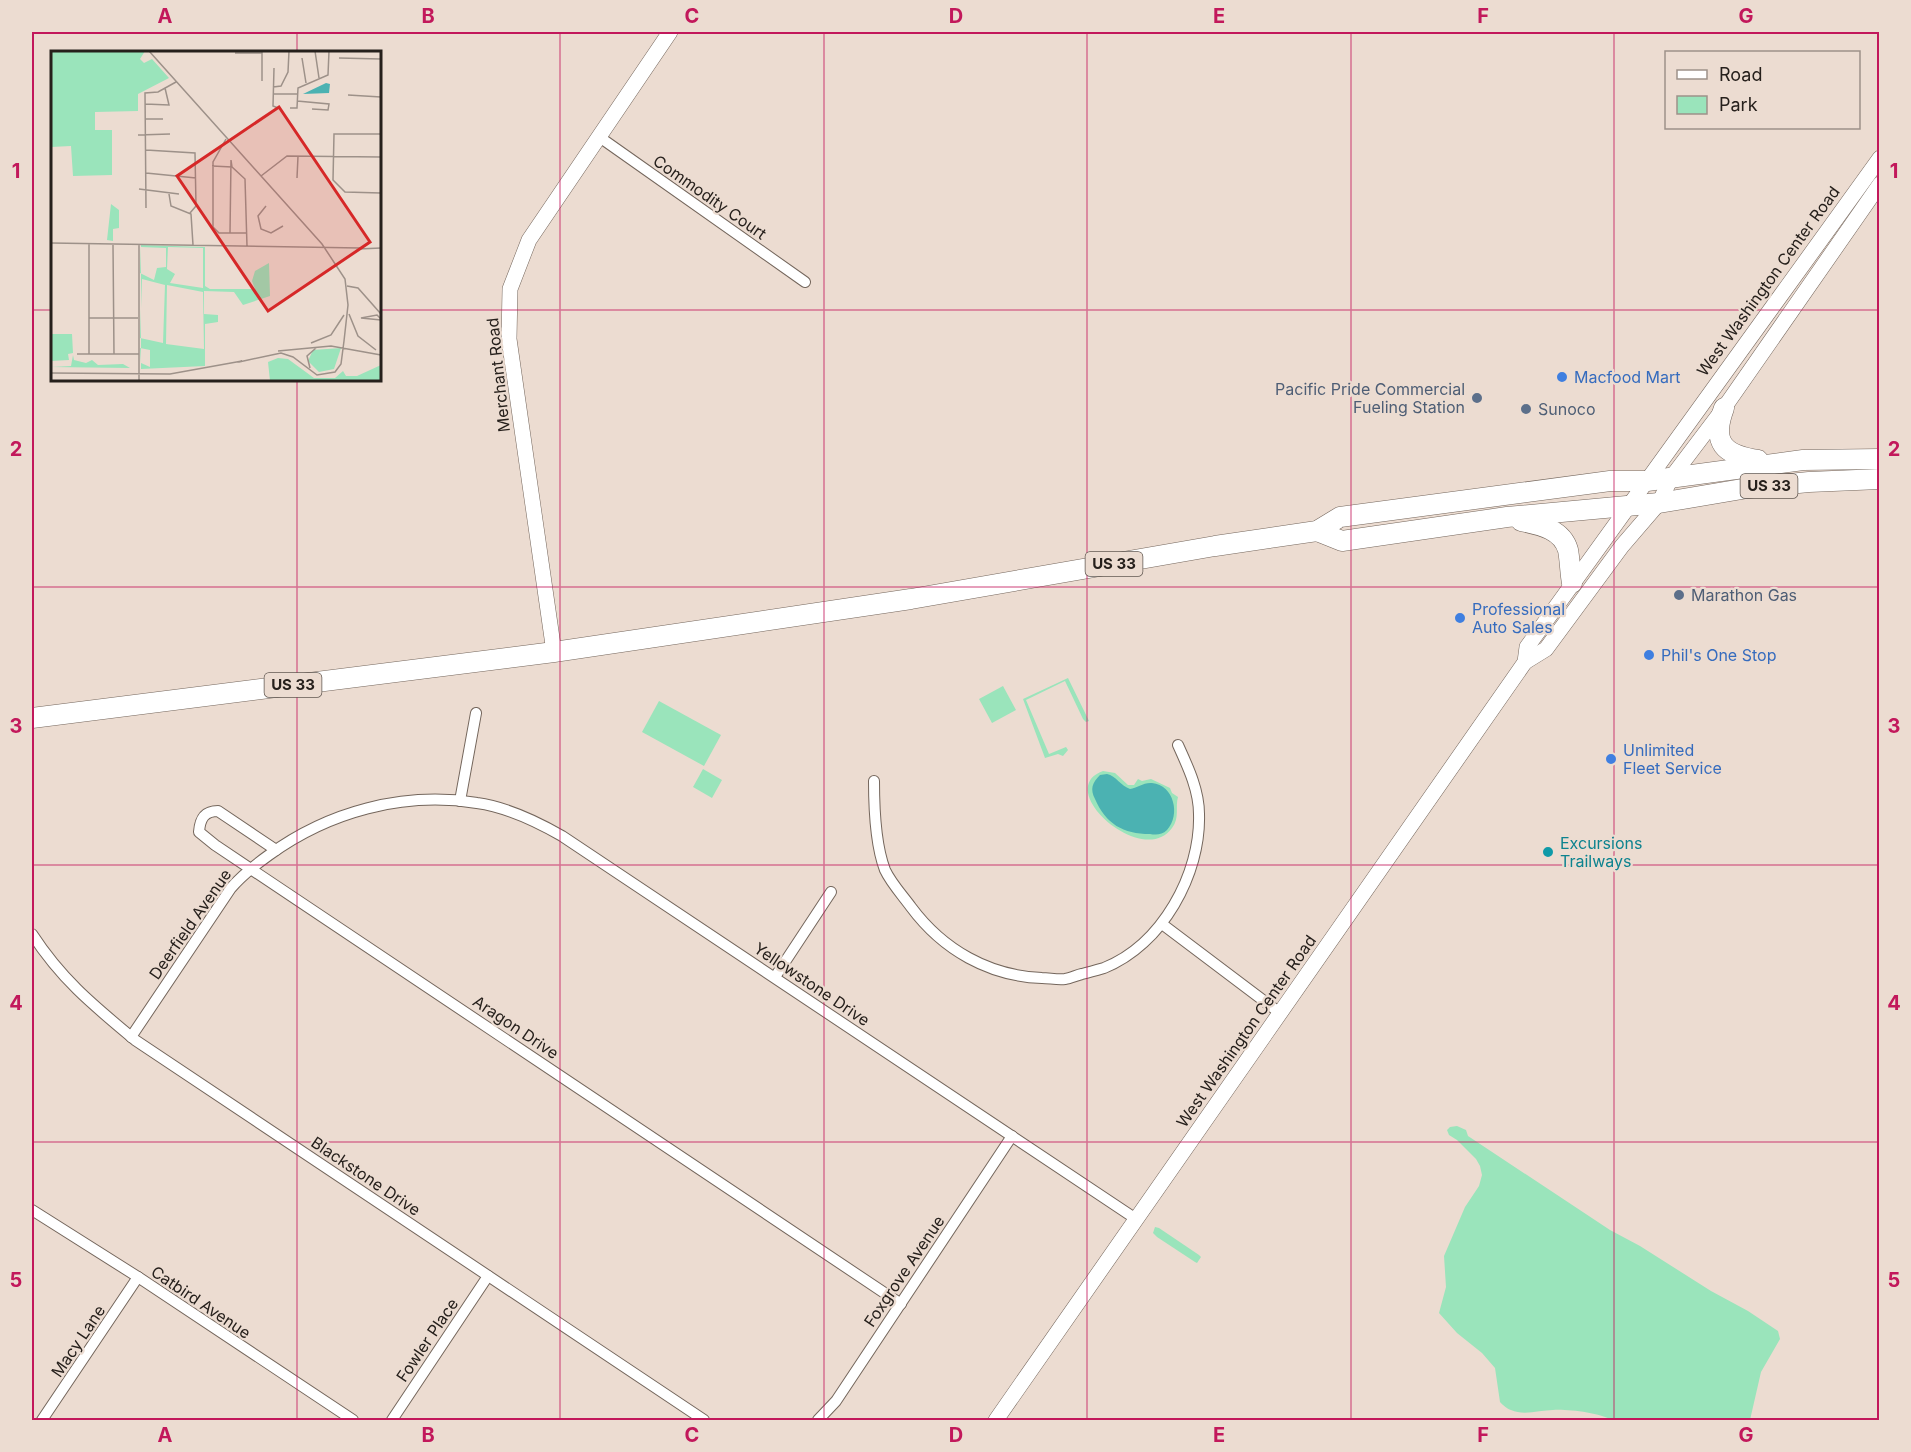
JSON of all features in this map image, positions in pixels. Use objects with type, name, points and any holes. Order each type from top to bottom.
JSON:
[{"type":"highway","points":[[1724,408],[1720,419],[1720,437],[1727,450],[1739,457],[1778,463]]},
{"type":"highway","name":"US 33","points":[[32,718],[554,652],[911,599],[1215,546],[1317,531],[1340,517],[1610,481],[1647,481],[1803,460],[1880,459]]},
{"type":"highway","name":"US 33","points":[[1317,531],[1342,541],[1507,517],[1659,503],[1748,488],[1880,479]]},
{"type":"highway","points":[[1507,517],[1541,525],[1558,533],[1568,549],[1572,583]]},
{"type":"main road","name":"Merchant Road","points":[[554,652],[509,339],[510,289],[529,240],[670,32]]},
{"type":"main road","name":"West Washington Center Road","points":[[1525,662],[1527,647],[1572,583],[1880,158]]},
{"type":"main road","name":"West Washington Center Road","points":[[996,1420],[1525,662],[1546,649],[1622,546],[1659,503],[1671,478],[1724,408],[1880,184]]},
{"type":"street","name":"Commodity Court","points":[[598,136],[805,282]]},
{"type":"street","points":[[460,801],[476,713]]},
{"type":"street","points":[[874,781],[875,826],[886,871],[921,921],[965,956],[990,969],[1025,977],[1065,979],[1104,968],[1136,949],[1162,924],[1176,903],[1188,877],[1197,845],[1199,813],[1192,777],[1178,745]]},
{"type":"street","name":"Deerfield Avenue","points":[[131,1037],[231,888],[250,869],[276,850],[322,823],[379,805],[431,800],[460,801]]},
{"type":"street","name":"Yellowstone Drive","points":[[460,801],[496,807],[544,825],[591,854],[1136,1219]]},
{"type":"street","name":"Aragon Drive","points":[[276,850],[218,811],[205,814],[202,818],[199,832],[215,845],[901,1304]]},
{"type":"street","points":[[775,977],[831,892]]},
{"type":"street","points":[[1162,924],[1280,1013]]},
{"type":"street","name":"Blackstone Drive","points":[[32,934],[70,984],[131,1037],[704,1420]]},
{"type":"street","name":"Foxgrove Avenue","points":[[818,1420],[836,1401],[1012,1136]]},
{"type":"street","name":"Catbird Avenue","points":[[32,1210],[138,1277],[353,1420]]},
{"type":"street","name":"Fowler Place","points":[[392,1420],[488,1276]]},
{"type":"street","name":"Macy Lane","points":[[42,1420],[138,1277]]},
{"type":"green space","points":[[1068,678],[1089,721],[1086,722],[1083,719],[1065,681],[1026,700],[1049,754],[1066,747],[1068,750],[1063,756],[1058,754],[1045,758],[1023,699]]},
{"type":"green space","points":[[1003,686],[1016,710],[992,723],[979,699]]},
{"type":"green space","points":[[659,701],[721,735],[704,766],[642,732]]},
{"type":"green space","points":[[703,769],[722,780],[712,798],[693,787]]},
{"type":"green space","points":[[1103,771],[1115,773],[1128,785],[1134,785],[1138,779],[1142,781],[1151,779],[1170,788],[1172,793],[1178,797],[1176,820],[1172,828],[1159,838],[1142,839],[1124,833],[1108,822],[1095,808],[1088,793],[1090,780]]},
{"type":"green space","points":[[1457,1126],[1466,1130],[1468,1136],[1610,1230],[1778,1331],[1780,1339],[1761,1372],[1750,1420],[1612,1420],[1592,1413],[1567,1410],[1516,1412],[1500,1402],[1495,1368],[1439,1313],[1446,1287],[1444,1256],[1465,1207],[1479,1186],[1482,1175],[1476,1159],[1449,1135],[1447,1130]]},
{"type":"green space","points":[[1155,1227],[1199,1255],[1201,1257],[1197,1263],[1157,1237],[1153,1233]]},
{"type":"water","points":[[1107,774],[1130,789],[1152,783],[1166,789],[1174,809],[1174,817],[1167,830],[1159,834],[1140,834],[1124,830],[1110,821],[1099,808],[1092,789],[1100,775]]},
{"type":"place","name":"Macfood Mart","points":[[1562,377]]},
{"type":"place","name":"Pacific Pride Commercial Fueling Station","points":[[1477,398]]},
{"type":"place","name":"Sunoco","points":[[1526,409]]},
{"type":"place","name":"Marathon Gas","points":[[1679,595]]},
{"type":"place","name":"Professional Auto Sales","points":[[1460,618]]},
{"type":"place","name":"Phil's One Stop","points":[[1649,655]]},
{"type":"place","name":"Unlimited Fleet Service","points":[[1611,759]]},
{"type":"place","name":"Excursions Trailways","points":[[1548,852]]}]
